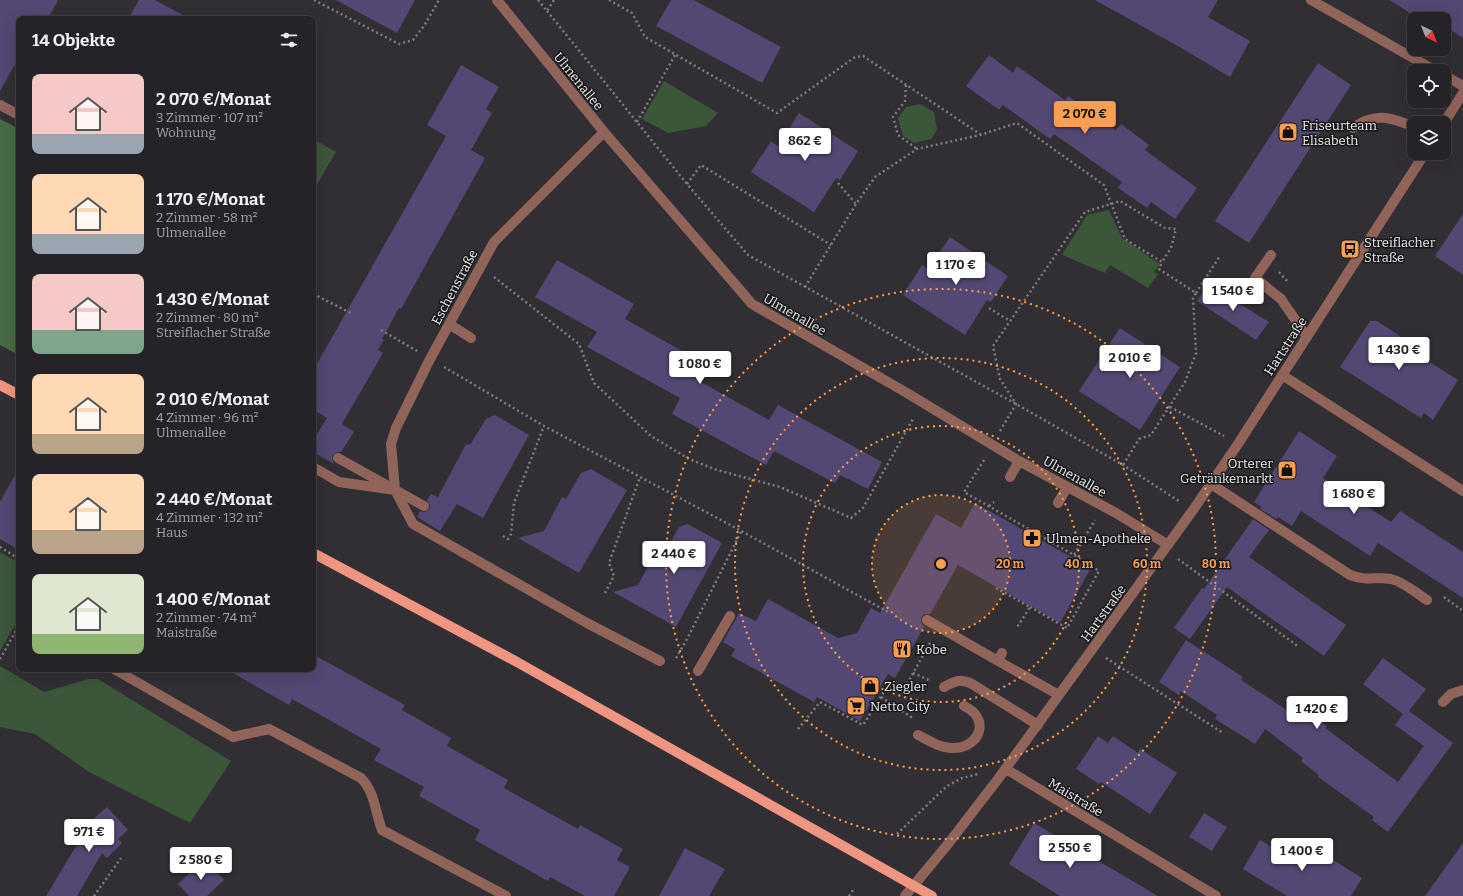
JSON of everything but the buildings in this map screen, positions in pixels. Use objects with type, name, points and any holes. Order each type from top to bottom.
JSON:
[{"type":"main road","points":[[0,385],[16,393]]},
{"type":"main road","points":[[316,555],[517,662],[932,896]]},
{"type":"street","name":"Ulmenallee","points":[[496,0],[604,132],[752,304],[992,445],[1103,506],[1166,548]]},
{"type":"street","points":[[1311,0],[1424,64]]},
{"type":"street","points":[[1451,79],[1463,86]]},
{"type":"street","points":[[1448,116],[1463,93]]},
{"type":"street","points":[[0,105],[16,113]]},
{"type":"street","points":[[1353,128],[1363,121],[1376,118],[1397,120],[1407,124]]},
{"type":"street","name":"Eschenstraße","points":[[395,490],[391,444],[396,428],[430,359],[494,242],[604,132]]},
{"type":"street","name":"Hartstraße","points":[[905,896],[948,844],[1006,769],[1193,510],[1238,444],[1421,160]]},
{"type":"street","points":[[1271,255],[1255,278],[1281,299],[1307,337]]},
{"type":"street","points":[[449,324],[471,338]]},
{"type":"street","points":[[1282,375],[1463,491]]},
{"type":"street","points":[[338,458],[424,506]]},
{"type":"street","points":[[1010,477],[1019,460]]},
{"type":"street","points":[[316,469],[339,482],[395,490]]},
{"type":"street","points":[[1211,484],[1350,575],[1360,579],[1389,579],[1396,581],[1427,600]]},
{"type":"street","points":[[1058,503],[1067,487]]},
{"type":"street","points":[[395,490],[413,524],[487,561],[649,652],[660,661]]},
{"type":"street","points":[[698,671],[730,616]]},
{"type":"street","points":[[927,620],[1000,657],[1059,695]]},
{"type":"street","points":[[119,672],[233,737],[268,729],[361,778],[367,784],[371,792],[382,830],[506,896]]},
{"type":"street","points":[[944,687],[955,681],[964,680],[1038,725]]},
{"type":"street","points":[[1443,702],[1451,694],[1463,690]]},
{"type":"street","points":[[918,735],[942,747],[951,748],[966,746],[976,738],[980,725],[976,713],[964,706]]},
{"type":"street","name":"Maistraße","points":[[1006,769],[1216,896]]},
{"type":"path","points":[[314,0],[399,44],[413,40],[424,26],[439,0]]},
{"type":"path","points":[[538,0],[687,184],[748,255],[1123,465],[1193,510]]},
{"type":"path","points":[[547,11],[554,0]]},
{"type":"path","points":[[609,0],[632,13],[645,38],[777,113],[855,57],[863,56],[980,135]]},
{"type":"path","points":[[637,122],[675,55]]},
{"type":"path","points":[[906,84],[905,101],[893,117],[898,135],[918,149]]},
{"type":"path","points":[[805,287],[856,204],[875,177],[918,149],[980,135],[1017,123],[1104,185],[1125,239],[1162,262]]},
{"type":"path","points":[[687,184],[701,165],[831,245]]},
{"type":"path","points":[[838,183],[856,204]]},
{"type":"path","points":[[1016,404],[1000,379],[993,346],[1085,212],[1120,201],[1165,228],[1176,229],[1171,248],[1158,269],[1196,293]]},
{"type":"path","points":[[1123,465],[1139,439],[1151,435],[1185,382],[1196,354],[1193,298],[1220,256]]},
{"type":"path","points":[[480,267],[579,344],[594,383],[651,436],[689,459],[717,470],[780,487],[851,518],[863,508],[922,403]]},
{"type":"path","points":[[316,296],[351,313]]},
{"type":"path","points":[[989,308],[1010,321]]},
{"type":"path","points":[[381,330],[544,426],[890,613]]},
{"type":"path","points":[[996,588],[1067,628],[1099,571],[1040,535],[964,492],[1016,404]]},
{"type":"path","points":[[1170,406],[1238,444]]},
{"type":"path","points":[[502,536],[508,538],[511,534],[514,503],[544,426]]},
{"type":"path","points":[[605,593],[614,576],[609,563],[640,477]]},
{"type":"path","points":[[989,506],[994,502]]},
{"type":"path","points":[[1074,555],[1103,506]]},
{"type":"path","points":[[1040,535],[1042,530]]},
{"type":"path","points":[[660,661],[671,668],[741,532]]},
{"type":"path","points":[[0,547],[16,556]]},
{"type":"path","points":[[1166,548],[1299,647]]},
{"type":"path","points":[[1016,630],[1030,607]]},
{"type":"path","points":[[0,659],[16,633]]},
{"type":"path","points":[[798,729],[820,702],[863,724],[887,687],[906,686],[933,637]]},
{"type":"path","points":[[1092,649],[1223,733]]},
{"type":"path","points":[[881,698],[917,721]]},
{"type":"path","points":[[897,834],[947,786],[966,777]]},
{"type":"path","points":[[94,896],[121,858]]},
{"type":"path","points":[[849,896],[853,890]]},
{"type":"green space","points":[[664,81],[718,113],[706,126],[668,133],[642,119]]},
{"type":"green space","points":[[920,104],[934,112],[937,130],[931,139],[914,143],[903,136],[898,118],[906,107]]},
{"type":"green space","points":[[0,119],[16,127],[16,353],[0,345]]},
{"type":"green space","points":[[316,141],[336,152],[316,186]]},
{"type":"green space","points":[[1109,210],[1122,238],[1160,264],[1154,272],[1158,274],[1148,288],[1110,265],[1105,273],[1062,255],[1087,215]]},
{"type":"green space","points":[[0,552],[16,561],[16,623],[0,651]]},
{"type":"green space","points":[[0,666],[44,692],[89,679],[98,679],[231,761],[190,823],[89,772],[35,734],[0,727]]},
{"type":"place","name":"Friseurteam Elisabeth","points":[[1288,132]]},
{"type":"place","name":"Streiflacher Straße","points":[[1350,249]]},
{"type":"place","name":"Orterer Getränkemarkt","points":[[1287,470]]},
{"type":"place","name":"Ulmen-Apotheke","points":[[1032,538]]},
{"type":"place","name":"Kobe","points":[[902,649]]},
{"type":"place","name":"Ziegler","points":[[870,686]]},
{"type":"place","name":"Netto City","points":[[856,706]]}]
